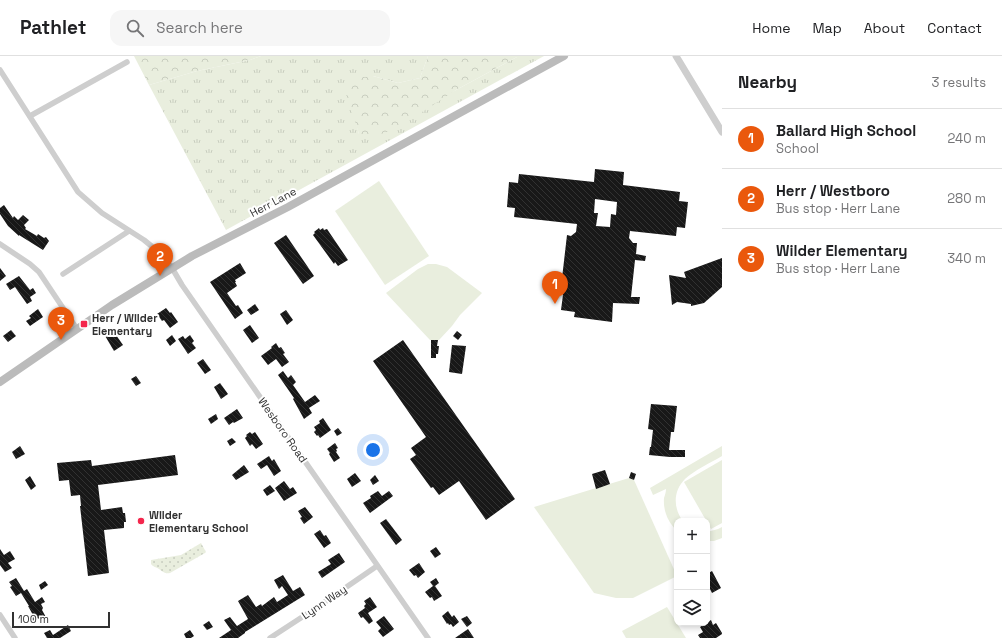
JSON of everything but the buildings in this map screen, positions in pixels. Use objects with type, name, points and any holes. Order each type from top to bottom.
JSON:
[{"type":"main road","name":"Herr Lane","points":[[0,382],[112,305],[192,256],[288,207],[564,56]]},
{"type":"street","points":[[676,56],[722,132]]},
{"type":"street","points":[[30,116],[127,62]]},
{"type":"street","name":"Wesboro Road","points":[[0,70],[78,192],[102,213],[144,240],[160,253],[172,268],[182,285],[428,638]]},
{"type":"street","points":[[63,274],[129,231]]},
{"type":"street","points":[[0,244],[30,264],[39,272],[77,328]]},
{"type":"street","name":"Lynn Way","points":[[270,638],[278,636],[377,566]]},
{"type":"street","points":[[0,615],[15,638]]},
{"type":"green space","points":[[134,56],[261,56],[250,60],[197,71],[149,85]]},
{"type":"green space","points":[[261,56],[428,56],[420,78],[398,83],[373,76],[355,119],[359,134],[456,90],[517,56],[544,56],[226,230],[149,85],[197,71],[250,60]]},
{"type":"green space","points":[[428,56],[517,57],[456,90],[399,127],[369,139],[359,134],[344,88],[354,78],[373,76],[398,83],[420,78]]},
{"type":"green space","points":[[379,181],[429,256],[385,285],[335,211]]},
{"type":"green space","points":[[428,264],[436,264],[447,267],[482,293],[460,315],[439,340],[430,340],[386,293],[418,269]]},
{"type":"green space","points":[[722,446],[722,456],[688,476],[678,489],[676,494],[676,505],[677,511],[681,518],[674,518],[674,528],[665,512],[664,498],[666,489],[653,495],[650,488]]},
{"type":"green space","points":[[722,460],[722,523],[711,529],[710,518],[705,518],[684,482]]},
{"type":"green space","points":[[629,478],[634,480],[674,569],[674,578],[633,598],[616,598],[594,593],[534,507]]},
{"type":"green space","points":[[722,527],[722,538],[710,541],[710,531]]},
{"type":"green space","points":[[201,543],[206,552],[205,553],[170,573],[164,572],[151,564],[151,560],[181,555]]},
{"type":"green space","points":[[667,607],[674,618],[674,626],[679,626],[686,638],[626,638],[622,631]]},
{"type":"place","name":"Herr / Westboro","points":[[160,276]]},
{"type":"place","name":"Ballard High School","points":[[555,304]]},
{"type":"place","name":"Herr / Wilder Elementary","points":[[84,324]]},
{"type":"place","name":"Wilder Elementary","points":[[61,340]]},
{"type":"place","name":"Wilder Elementary School","points":[[141,521]]}]
